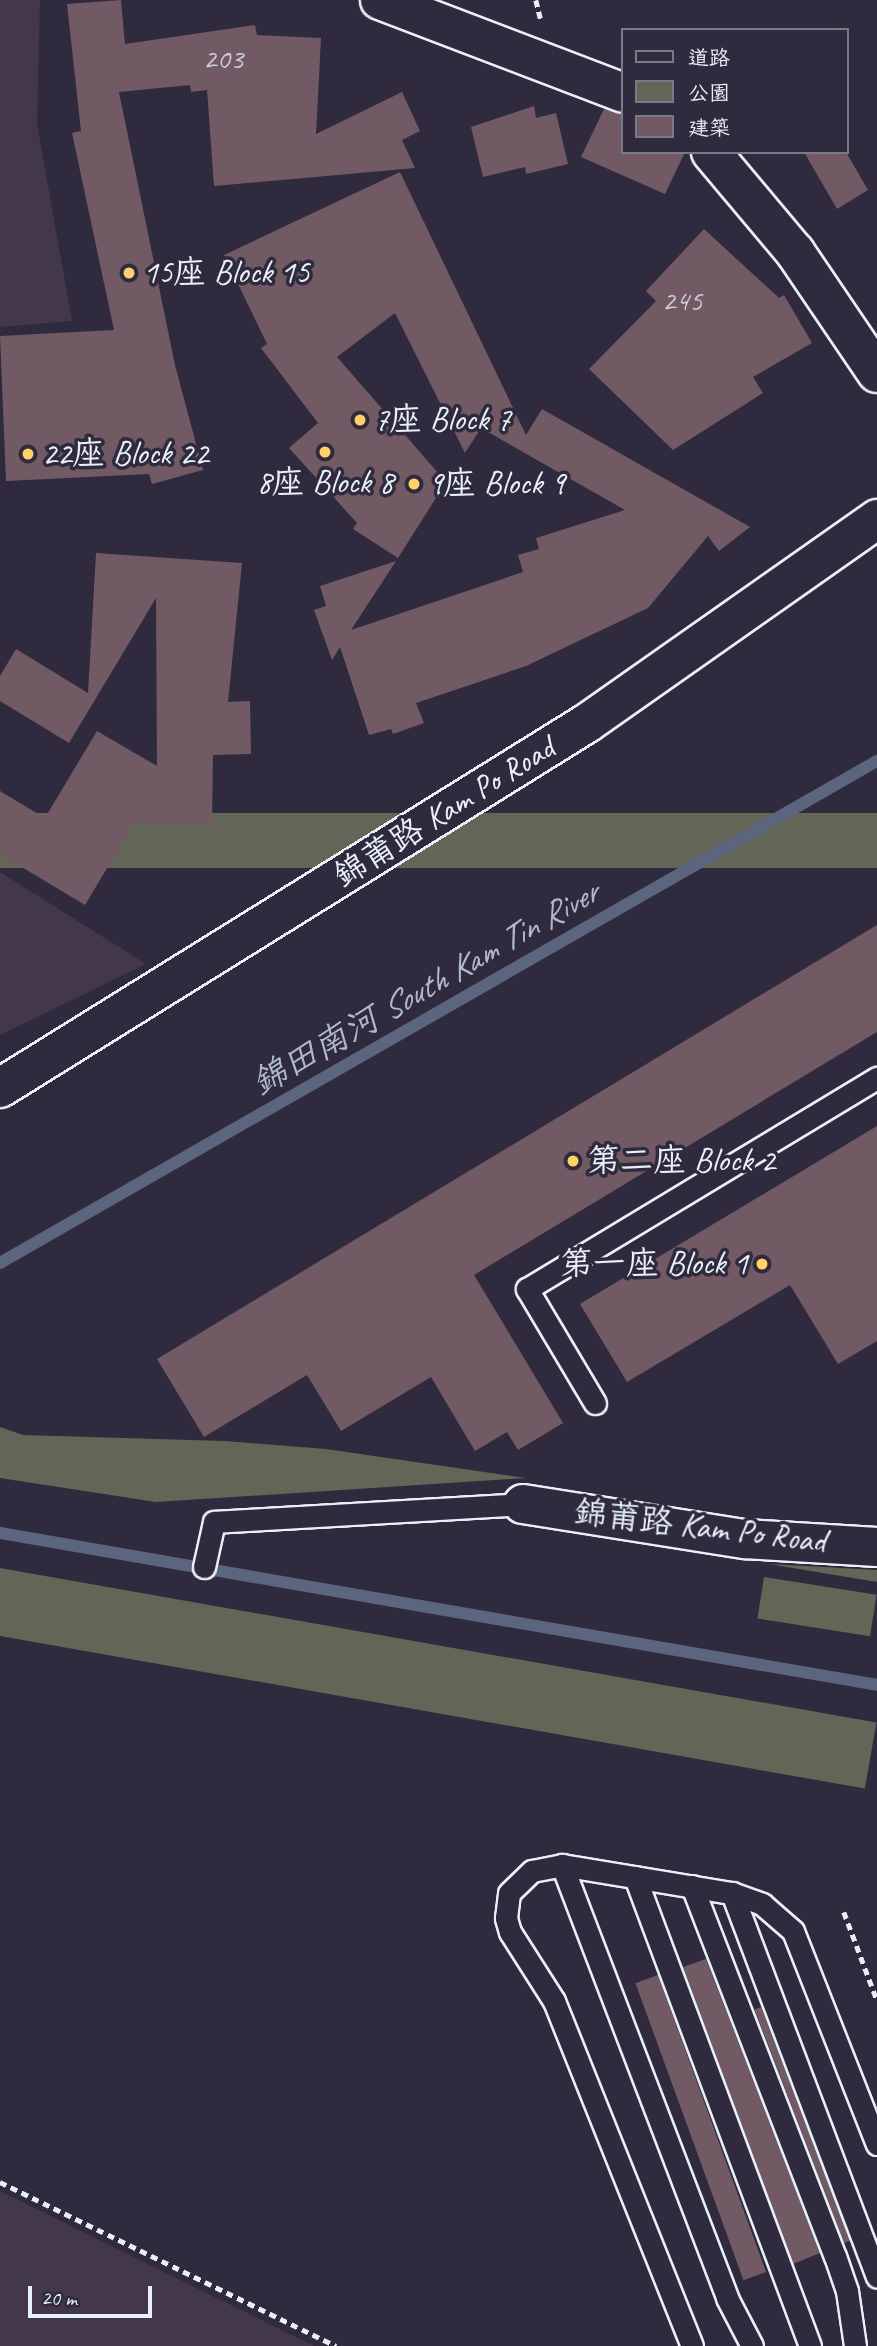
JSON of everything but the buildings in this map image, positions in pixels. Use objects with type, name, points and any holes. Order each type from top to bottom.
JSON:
[{"type":"street","points":[[380,0],[622,93]]},
{"type":"street","points":[[713,154],[795,252],[877,373]]},
{"type":"street","name":"錦莆路 Kam Po Road","points":[[0,1088],[587,723],[877,519]]},
{"type":"street","name":"錦莆路 Kam Po Road","points":[[523,1504],[745,1539],[877,1547]]},
{"type":"lane","points":[[595,1403],[527,1289],[877,1078]]},
{"type":"lane","points":[[204,1567],[214,1521],[523,1504]]},
{"type":"lane","points":[[562,1865],[727,2298],[752,2346]]},
{"type":"lane","points":[[692,2346],[554,2001],[510,1932],[506,1918],[509,1893],[519,1880],[531,1871],[562,1865],[732,1893],[762,1904],[793,1931],[877,2144]]},
{"type":"lane","points":[[635,1877],[810,2346]]},
{"type":"lane","points":[[692,1886],[835,2256],[847,2291],[855,2346]]},
{"type":"lane","points":[[732,1893],[877,2277]]},
{"type":"path","points":[[844,1912],[877,2000]]},
{"type":"path","points":[[0,2182],[336,2346]]},
{"type":"shaded area","points":[[0,0],[40,0],[37,124],[72,321],[0,327]]},
{"type":"shaded area","points":[[0,872],[146,964],[0,1035]]},
{"type":"shaded area","points":[[0,2191],[314,2346],[0,2346]]},
{"type":"green space","points":[[0,813],[877,813],[877,868],[0,868]]},
{"type":"green space","points":[[0,1427],[23,1435],[225,1441],[326,1449],[526,1478],[156,1502],[0,1478]]},
{"type":"green space","points":[[769,1564],[877,1570],[877,1582]]},
{"type":"green space","points":[[0,1568],[876,1723],[865,1789],[0,1636]]},
{"type":"green space","points":[[764,1577],[877,1595],[870,1636],[757,1618]]},
{"type":"waterway","name":"錦田南河 South Kam Tin River","points":[[0,1263],[877,761]]},
{"type":"waterway","points":[[0,1533],[877,1685]]},
{"type":"place","name":"15座 Block 15","points":[[129,273]]},
{"type":"place","name":"7座 Block 7","points":[[360,420]]},
{"type":"place","name":"8座 Block 8","points":[[325,452]]},
{"type":"place","name":"22座 Block 22","points":[[28,454]]},
{"type":"place","name":"9座 Block 9","points":[[414,484]]},
{"type":"place","name":"第二座 Block 2","points":[[573,1161]]},
{"type":"place","name":"第一座 Block 1","points":[[762,1264]]}]
